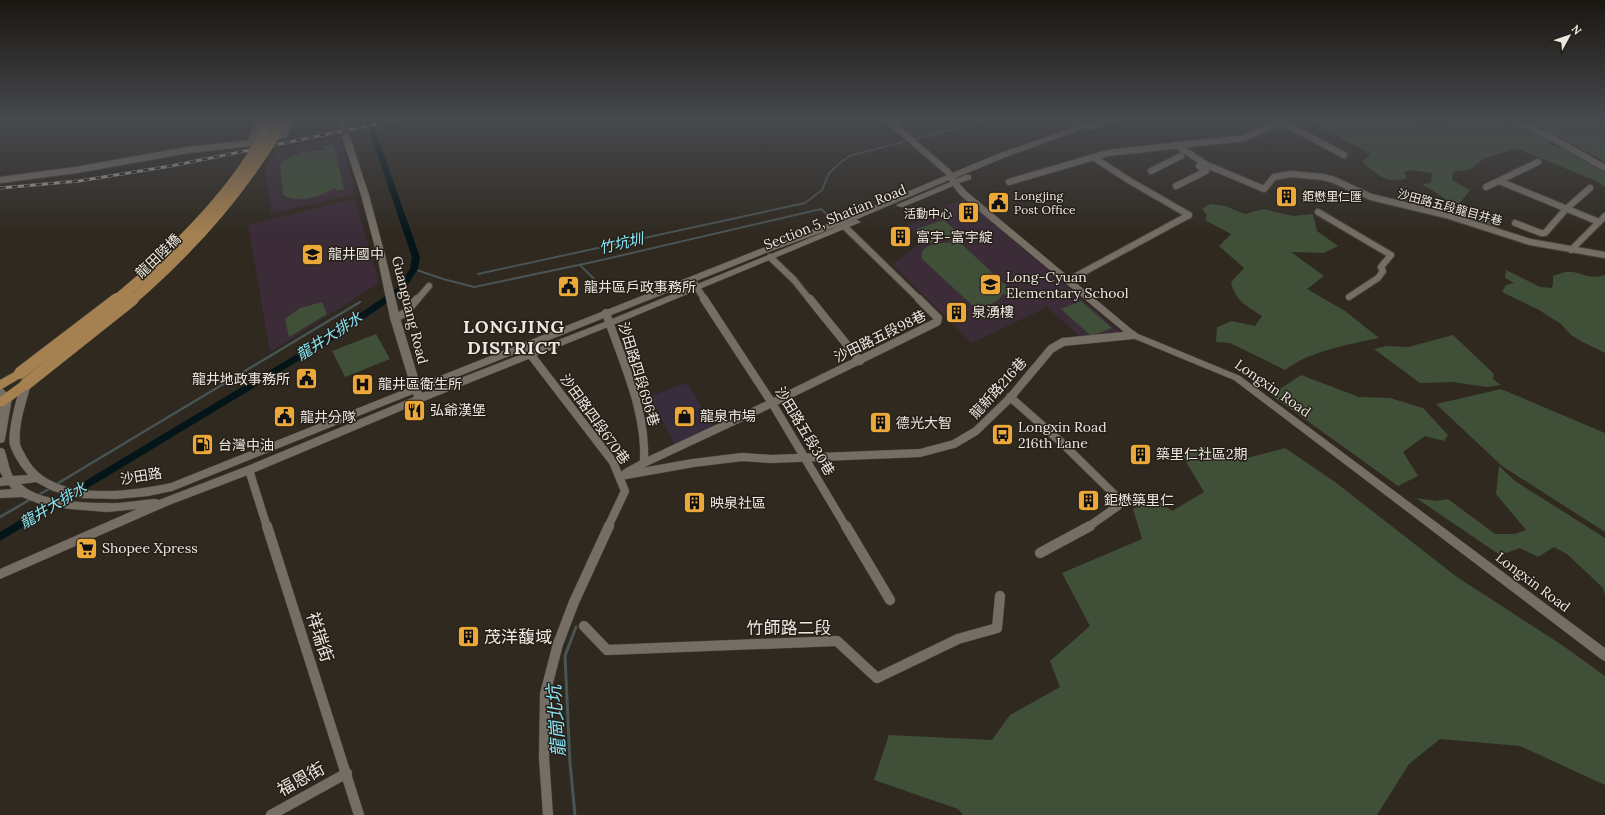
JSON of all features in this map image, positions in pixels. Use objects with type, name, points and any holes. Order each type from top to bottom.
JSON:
[{"type":"main road","name":"龍田陸橋","points":[[0,386],[20,373],[125,294],[170,253],[218,202],[250,159]]},
{"type":"main road","name":"龍田陸橋","points":[[2,398],[26,384],[138,295],[210,225],[259,159]]},
{"type":"street","points":[[0,180],[87,168],[131,159]]},
{"type":"street","name":"Guanguang Road","points":[[353,159],[369,210],[394,315],[418,394]]},
{"type":"street","name":"Longxin Road","points":[[933,159],[948,172],[963,193],[1134,335],[1164,349],[1214,366],[1237,378],[1605,655]]},
{"type":"street","name":"Section 5, Shatian Road","points":[[527,350],[565,341],[610,323],[694,283],[843,225],[1004,159]]},
{"type":"street","points":[[1009,182],[1087,159]]},
{"type":"street","points":[[1069,280],[1188,215],[1130,181],[1097,159]]},
{"type":"street","points":[[1151,171],[1175,159]]},
{"type":"street","points":[[1176,186],[1206,171],[1186,159]]},
{"type":"street","name":"沙田路五段龍目井巷","points":[[1197,159],[1225,175],[1264,188],[1274,177],[1291,174],[1323,177],[1334,180],[1370,196],[1421,210],[1446,215],[1530,242],[1570,250],[1605,254]]},
{"type":"street","points":[[1589,159],[1605,168]]},
{"type":"street","points":[[1486,187],[1538,162]]},
{"type":"street","points":[[1499,180],[1599,222]]},
{"type":"street","points":[[1515,223],[1537,232],[1545,233],[1566,209],[1590,188]]},
{"type":"street","points":[[1318,212],[1391,255],[1381,267],[1383,271],[1378,278],[1349,297]]},
{"type":"street","points":[[1570,250],[1605,216]]},
{"type":"street","name":"Section 5, Shatian Road","points":[[527,350],[559,332],[606,313],[770,257],[843,225]]},
{"type":"street","name":"沙田路五段98巷","points":[[644,463],[860,361],[937,322],[938,318],[843,225]]},
{"type":"street","points":[[770,257],[794,280],[860,361]]},
{"type":"street","name":"沙田路五段30巷","points":[[694,283],[772,403],[890,600]]},
{"type":"street","points":[[394,315],[405,313],[429,286]]},
{"type":"street","name":"沙田路四段696巷","points":[[606,313],[641,416],[645,443],[644,463]]},
{"type":"street","points":[[559,332],[565,341]]},
{"type":"street","name":"龍新路216巷","points":[[620,476],[693,463],[742,457],[772,459],[805,458],[920,453],[938,449],[962,440],[987,423],[1051,349],[1063,342],[1134,335]]},
{"type":"street","points":[[0,574],[165,502],[249,470],[418,394],[527,350]]},
{"type":"street","name":"沙田路四段670巷","points":[[527,350],[613,462],[620,476],[624,491],[574,602],[558,644],[545,694],[544,758],[548,815]]},
{"type":"street","points":[[26,384],[16,424],[15,445],[26,466],[37,478]]},
{"type":"street","name":"沙田路","points":[[37,478],[57,488],[80,494],[116,495],[148,492],[172,487],[418,394]]},
{"type":"street","points":[[1010,397],[1060,441],[1119,500],[1118,506],[1092,524],[1040,553]]},
{"type":"street","points":[[0,439],[2,398]]},
{"type":"street","points":[[0,452],[5,481],[40,500],[70,505],[107,508],[165,502]]},
{"type":"street","points":[[620,476],[644,463]]},
{"type":"street","name":"祥瑞街","points":[[249,470],[347,773],[359,815]]},
{"type":"street","points":[[5,481],[37,478]]},
{"type":"street","points":[[165,502],[172,487]]},
{"type":"street","points":[[0,494],[23,492]]},
{"type":"street","name":"竹師路二段","points":[[584,626],[607,650],[837,641],[877,678],[958,639],[998,628],[1000,596]]},
{"type":"street","name":"福恩街","points":[[271,815],[347,773]]},
{"type":"shaded area","points":[[271,159],[347,159],[355,194],[271,214],[265,169]]},
{"type":"shaded area","name":"龍井國中","points":[[355,199],[379,283],[270,352],[248,225]]},
{"type":"shaded area","name":"Long-Cyuan Elementary School","points":[[965,199],[1125,336],[1085,341],[1047,307],[972,343],[892,264],[921,242],[905,226],[934,216],[928,211]]},
{"type":"shaded area","name":"龍泉市場","points":[[687,383],[715,430],[674,443],[650,396]]},
{"type":"green space","points":[[288,159],[337,159],[344,189],[336,191],[335,188],[316,197],[303,199],[289,198],[283,195],[280,165]]},
{"type":"green space","points":[[1365,159],[1483,159],[1471,169],[1453,172],[1452,180],[1470,190],[1459,204],[1495,217],[1498,228],[1437,211],[1454,205],[1422,185],[1431,182],[1432,173],[1412,170],[1404,172],[1407,178],[1393,180],[1382,177],[1362,162]]},
{"type":"green space","points":[[1543,159],[1582,159],[1605,173],[1605,187],[1596,181]]},
{"type":"green space","points":[[1210,204],[1225,206],[1245,214],[1263,209],[1293,216],[1313,214],[1317,231],[1338,246],[1324,253],[1291,252],[1324,276],[1307,289],[1345,311],[1379,338],[1318,353],[1295,363],[1285,370],[1230,343],[1216,342],[1217,327],[1232,321],[1255,326],[1262,316],[1242,302],[1235,294],[1231,282],[1244,268],[1219,246],[1231,234],[1205,220],[1207,215],[1202,209]]},
{"type":"green space","points":[[944,220],[959,234],[953,236],[1013,292],[1005,295],[1003,293],[998,300],[990,304],[973,306],[922,259],[922,253],[927,247],[952,242],[947,238],[931,243],[916,229]]},
{"type":"green space","points":[[1506,270],[1540,287],[1552,288],[1553,276],[1565,272],[1575,272],[1594,277],[1605,275],[1605,353],[1571,335],[1561,324],[1539,310],[1502,292],[1506,285],[1514,283],[1505,278]]},
{"type":"green space","points":[[1081,301],[1112,328],[1091,336],[1061,309]]},
{"type":"green space","points":[[322,302],[327,314],[289,337],[285,319],[300,308]]},
{"type":"green space","points":[[376,334],[390,359],[345,377],[332,351]]},
{"type":"green space","points":[[1453,335],[1494,374],[1493,379],[1501,385],[1487,387],[1452,382],[1420,383],[1374,349],[1387,346],[1408,347]]},
{"type":"green space","points":[[1301,375],[1359,397],[1390,398],[1423,408],[1448,435],[1444,441],[1425,436],[1403,452],[1418,476],[1398,486],[1271,395]]},
{"type":"green space","points":[[1501,389],[1605,433],[1605,532],[1502,466],[1436,404]]},
{"type":"green space","points":[[1202,446],[1239,460],[1285,448],[1335,482],[1457,577],[1562,645],[1605,676],[1605,785],[1520,746],[1440,739],[1409,764],[1377,815],[963,815],[958,809],[874,780],[889,735],[992,740],[1010,715],[1060,687],[1050,661],[1090,626],[1062,573],[1142,539],[1133,509],[1153,498],[1172,511],[1204,492],[1182,455]]},
{"type":"green space","points":[[1499,466],[1515,481],[1605,538],[1605,595],[1603,588],[1567,554],[1554,547],[1538,557],[1520,548],[1500,555],[1416,498],[1437,501],[1448,499],[1495,534],[1515,534],[1526,530],[1496,494]]},
{"type":"waterway","name":"龍井大排水","points":[[0,537],[330,338],[400,290],[414,269],[416,257],[382,159]]},
{"type":"waterway","points":[[478,274],[805,203],[822,190],[829,173],[845,159]]},
{"type":"waterway","name":"竹坑圳","points":[[414,269],[443,279],[474,287],[593,262],[821,209],[831,218]]},
{"type":"waterway","name":"龍崗北坑","points":[[580,265],[594,279]]},
{"type":"waterway","points":[[55,485],[360,302]]},
{"type":"waterway","points":[[38,495],[51,488]]},
{"type":"waterway","points":[[0,517],[31,499]]},
{"type":"waterway","name":"龍崗北坑","points":[[575,815],[570,763],[565,656],[576,627]]},
{"type":"railway","points":[[0,188],[79,181],[205,159]]},
{"type":"place","name":"鉅懋里仁匯","points":[[1287,196]]},
{"type":"place","name":"Longjing Post Office","points":[[999,202]]},
{"type":"place","name":"活動中心","points":[[968,213]]},
{"type":"place","name":"富宇-富宇綻","points":[[901,237]]},
{"type":"place","name":"龍井國中","points":[[312,254]]},
{"type":"place","name":"Long-Cyuan Elementary School","points":[[990,285]]},
{"type":"place","name":"龍井區戶政事務所","points":[[568,287]]},
{"type":"place","name":"泉湧樓","points":[[957,312]]},
{"type":"place","name":"龍井地政事務所","points":[[306,379]]},
{"type":"place","name":"龍井區衛生所","points":[[362,384]]},
{"type":"place","name":"弘爺漢堡","points":[[415,410]]},
{"type":"place","name":"龍泉市場","points":[[684,416]]},
{"type":"place","name":"龍井分隊","points":[[284,417]]},
{"type":"place","name":"德光大智","points":[[881,423]]},
{"type":"place","name":"Longxin Road 216th Lane","points":[[1002,435]]},
{"type":"place","name":"台灣中油","points":[[203,445]]},
{"type":"place","name":"築里仁社區2期","points":[[1141,454]]},
{"type":"place","name":"鉅懋築里仁","points":[[1089,500]]},
{"type":"place","name":"映泉社區","points":[[694,503]]},
{"type":"place","name":"Shopee Xpress","points":[[86,548]]},
{"type":"place","name":"茂洋馥域","points":[[468,637]]},
{"type":"district","name":"LONGJING DISTRICT","points":[[514,336]]}]
